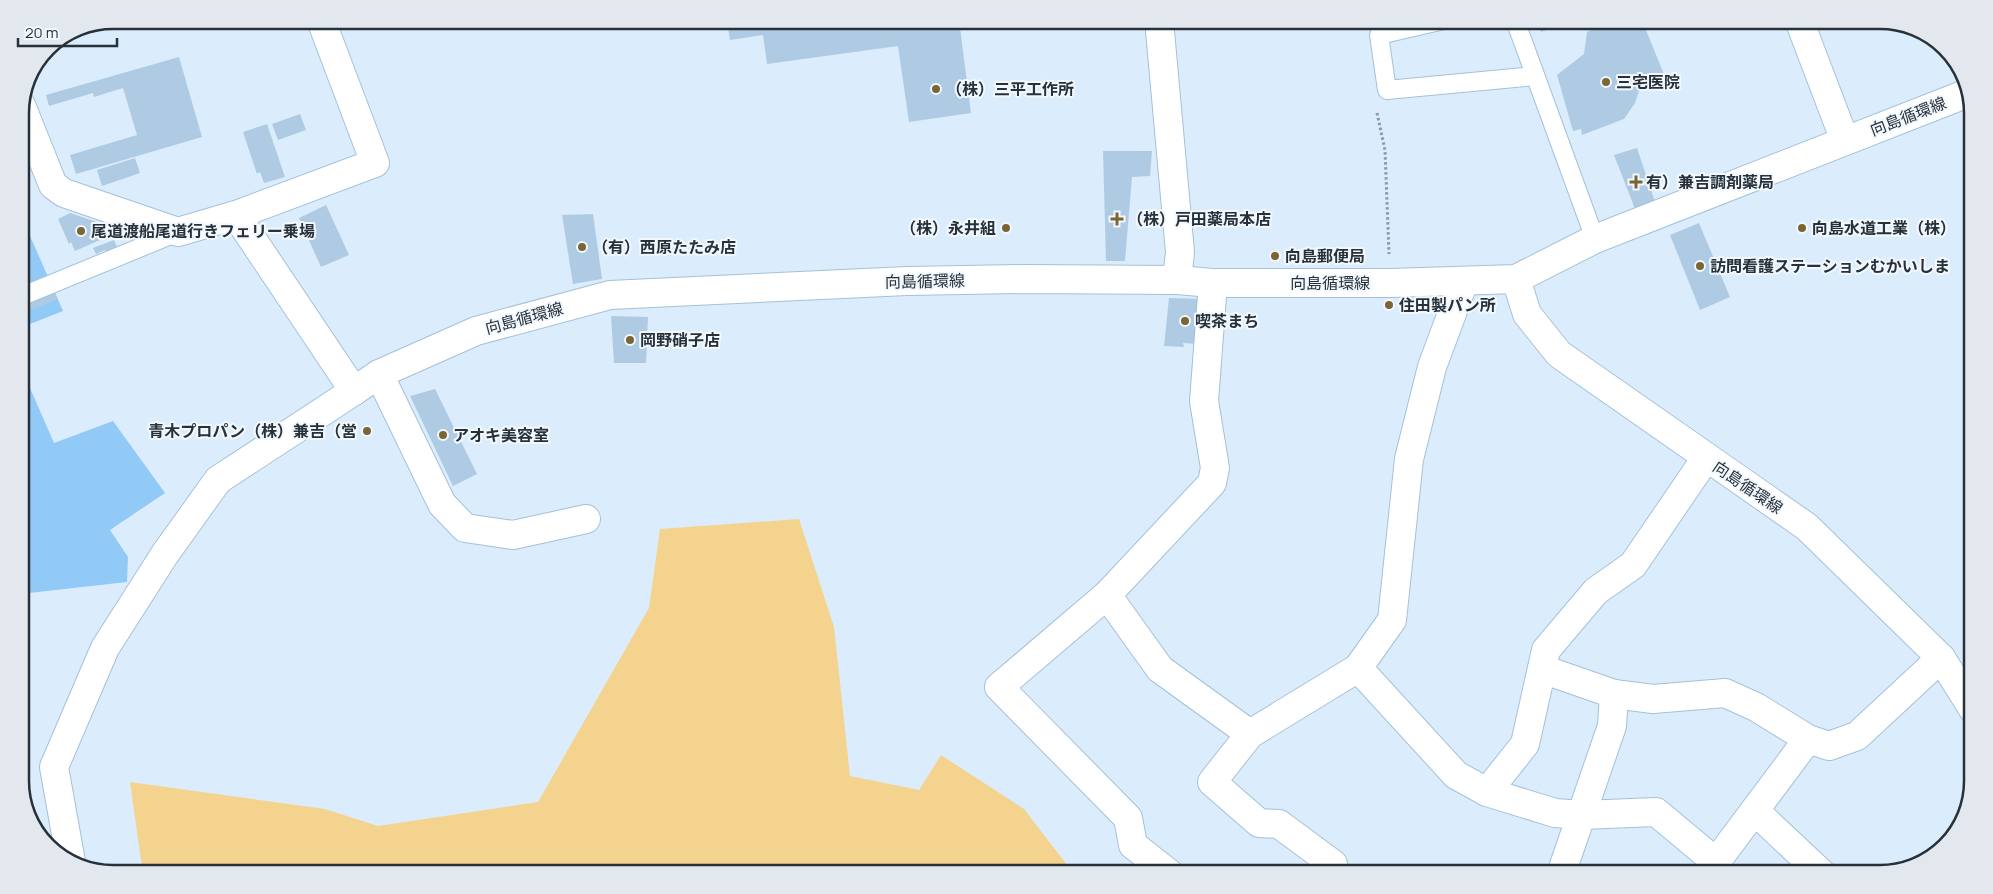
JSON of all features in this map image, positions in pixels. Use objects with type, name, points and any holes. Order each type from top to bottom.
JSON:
[{"type":"street","points":[[29,125],[53,186],[64,193],[178,232],[236,215],[375,163],[324,29]]},
{"type":"street","points":[[1160,29],[1180,252],[1177,280]]},
{"type":"street","points":[[1802,29],[1845,141]]},
{"type":"street","name":"向島循環線","points":[[69,853],[54,767],[106,648],[165,554],[218,480],[379,374],[476,331],[610,296],[907,281],[1025,279],[1177,280],[1213,283],[1391,283],[1516,279],[1594,240],[1963,95]]},
{"type":"street","points":[[236,215],[354,391]]},
{"type":"street","name":"向島循環線","points":[[1516,279],[1527,314],[1559,354],[1807,527],[1941,658],[1964,695]]},
{"type":"street","points":[[1333,864],[1279,824],[1259,823],[1212,782],[1250,734],[1358,668],[1392,620],[1409,459],[1432,367],[1464,281]]},
{"type":"street","points":[[1159,865],[1133,845],[1128,818],[999,687],[1107,595],[1212,482],[1215,468],[1204,401],[1213,283]]},
{"type":"street","points":[[379,374],[442,504],[465,528],[513,535],[586,520]]},
{"type":"street","points":[[1486,792],[1525,744],[1546,650],[1596,591],[1634,565],[1706,458]]},
{"type":"street","points":[[1107,595],[1160,669],[1250,734]]},
{"type":"street","points":[[1542,669],[1614,694],[1654,699],[1725,693],[1756,707],[1808,740],[1829,746],[1857,736],[1941,658]]},
{"type":"street","points":[[1358,668],[1456,775],[1486,792],[1555,813],[1582,815],[1656,812],[1711,865]]},
{"type":"street","points":[[1564,865],[1612,726],[1614,694]]},
{"type":"street","points":[[1716,865],[1808,740]]},
{"type":"street","points":[[1755,811],[1812,865]]},
{"type":"lane","points":[[1404,29],[1378,35],[1387,90],[1535,76]]},
{"type":"lane","points":[[1518,29],[1594,240]]},
{"type":"lane","points":[[29,293],[178,232]]},
{"type":"path","points":[[1374,104],[1385,150],[1391,283]]},
{"type":"shaded area","points":[[799,519],[834,627],[850,776],[919,790],[941,755],[1024,809],[1067,865],[142,865],[130,782],[325,809],[378,826],[538,802],[649,608],[660,529]]},
{"type":"water","points":[[29,234],[63,311],[29,324]]},
{"type":"water","points":[[29,386],[54,443],[113,421],[165,493],[110,530],[128,557],[127,582],[29,593]]},
{"type":"building","name":"（株）三平工作所","points":[[728,29],[960,29],[971,113],[909,122],[898,46],[767,64],[763,35],[730,40]]},
{"type":"building","name":"三宅医院","points":[[1594,29],[1646,29],[1665,77],[1640,88],[1635,103],[1624,119],[1582,135],[1581,129],[1573,131],[1557,75],[1584,54],[1587,32]]},
{"type":"building","points":[[179,57],[202,137],[76,174],[70,155],[137,135],[123,88],[94,97],[93,93],[49,106],[46,95]]},
{"type":"building","points":[[300,114],[306,130],[278,140],[272,124]]},
{"type":"building","points":[[267,124],[285,177],[264,183],[260,172],[257,174],[243,132]]},
{"type":"building","name":"有）兼吉調剤薬局","points":[[1637,148],[1657,208],[1637,214],[1614,155]]},
{"type":"building","name":"（株）戸田薬局本店","points":[[1103,151],[1152,151],[1150,176],[1132,177],[1125,261],[1106,261]]},
{"type":"building","points":[[135,158],[140,173],[102,186],[97,170]]},
{"type":"building","points":[[326,205],[349,255],[321,267],[299,218]]},
{"type":"building","name":"尾道渡船尾道行きフェリー乗場","points":[[70,213],[97,222],[101,230],[96,232],[100,240],[75,251],[71,242],[69,244],[58,219]]},
{"type":"building","name":"（有）西原たたみ店","points":[[593,214],[602,279],[573,284],[562,215]]},
{"type":"building","name":"訪問看護ステーションむかいしま","points":[[1699,223],[1730,297],[1700,310],[1670,235]]},
{"type":"building","points":[[114,240],[117,247],[96,254],[93,248]]},
{"type":"building","points":[[55,293],[58,299],[29,310],[29,303]]},
{"type":"building","name":"喫茶まち","points":[[1169,298],[1205,299],[1200,344],[1183,343],[1184,347],[1164,346]]},
{"type":"building","name":"岡野硝子店","points":[[611,316],[648,317],[646,363],[614,363]]},
{"type":"building","name":"アオキ美容室","points":[[435,389],[477,474],[453,486],[410,396]]},
{"type":"place","name":"三宅医院","points":[[1606,82]]},
{"type":"place","name":"（株）三平工作所","points":[[936,89]]},
{"type":"place","name":"有）兼吉調剤薬局","points":[[1636,182]]},
{"type":"place","name":"（株）戸田薬局本店","points":[[1117,219]]},
{"type":"place","name":"（株）永井組","points":[[1006,228]]},
{"type":"place","name":"向島水道工業（株）","points":[[1802,228]]},
{"type":"place","name":"尾道渡船尾道行きフェリー乗場","points":[[81,231]]},
{"type":"place","name":"（有）西原たたみ店","points":[[582,247]]},
{"type":"place","name":"向島郵便局","points":[[1275,256]]},
{"type":"place","name":"訪問看護ステーションむかいしま","points":[[1700,266]]},
{"type":"place","name":"住田製パン所","points":[[1389,305]]},
{"type":"place","name":"喫茶まち","points":[[1185,321]]},
{"type":"place","name":"岡野硝子店","points":[[630,340]]},
{"type":"place","name":"青木プロパン（株）兼吉（営","points":[[367,431]]},
{"type":"place","name":"アオキ美容室","points":[[443,435]]}]
